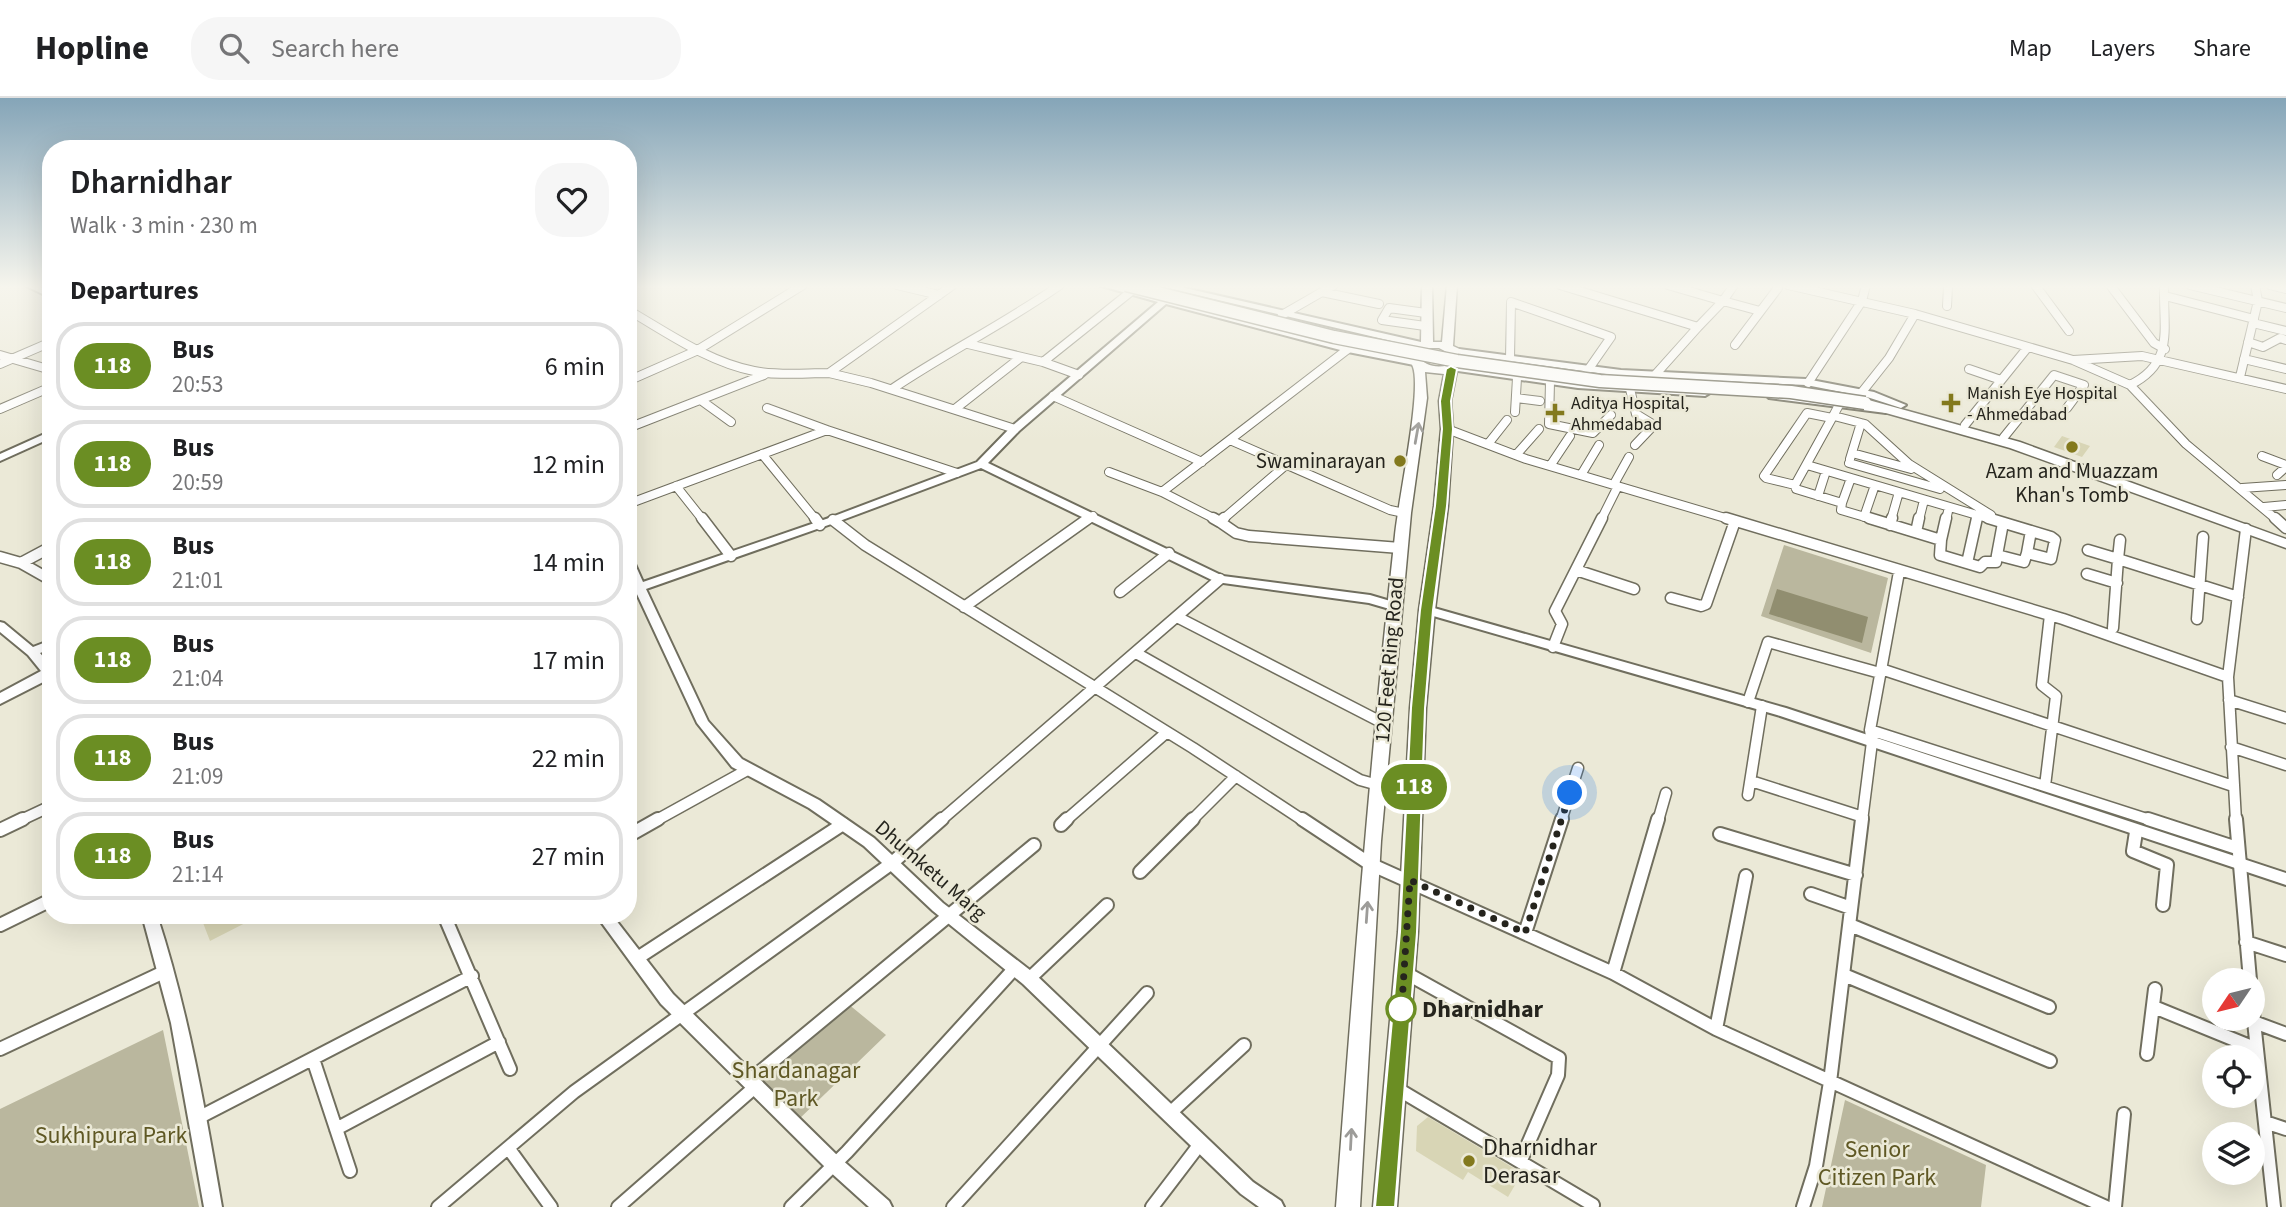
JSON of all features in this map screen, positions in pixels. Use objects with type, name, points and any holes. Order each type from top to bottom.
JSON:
[{"type":"main road","points":[[1333,337],[1457,361],[1600,381],[1791,392],[1866,401]]},
{"type":"main road","points":[[1359,337],[1469,358],[1633,379],[1759,384],[1899,408],[2004,437],[2286,537]]},
{"type":"main road","points":[[1424,337],[1424,345]]},
{"type":"main road","points":[[1453,369],[1435,370],[1417,364],[1410,354],[1424,345],[1454,349],[1454,337]]},
{"type":"main road","name":"120 Feet Ring Road","points":[[1385,1207],[1404,972],[1418,708],[1427,610],[1441,506],[1447,429],[1445,401],[1453,369],[1462,362],[1454,349]]},
{"type":"main road","name":"120 Feet Ring Road","points":[[1348,1207],[1370,864],[1393,606],[1421,398],[1417,364]]},
{"type":"main road","points":[[1899,408],[2015,445],[2286,544]]},
{"type":"street","points":[[677,337],[748,370],[768,373],[828,373],[892,389],[1015,429]]},
{"type":"street","points":[[637,377],[716,337]]},
{"type":"street","points":[[828,373],[880,337]]},
{"type":"street","points":[[892,389],[904,379],[980,337]]},
{"type":"street","points":[[1043,362],[1072,337]]},
{"type":"street","points":[[637,588],[820,525],[981,464],[1015,429],[1123,337]]},
{"type":"street","points":[[1301,337],[1417,364]]},
{"type":"street","points":[[1386,337],[1424,345]]},
{"type":"street","points":[[1510,337],[1510,359]]},
{"type":"street","points":[[1588,370],[1610,337]]},
{"type":"street","points":[[1656,375],[1690,337]]},
{"type":"street","points":[[1735,345],[1741,337]]},
{"type":"street","points":[[1808,383],[1838,337]]},
{"type":"street","points":[[1902,337],[1866,401],[1863,423],[1849,463],[1841,510],[1941,540]]},
{"type":"street","points":[[1993,337],[2073,360],[2130,384],[2186,444],[2242,488],[2286,528]]},
{"type":"street","points":[[2149,337],[2165,349]]},
{"type":"street","points":[[2130,384],[2148,376],[2162,359],[2165,337]]},
{"type":"street","points":[[2240,377],[2249,337]]},
{"type":"street","points":[[2248,342],[2263,347],[2280,338],[2286,340]]},
{"type":"street","points":[[968,344],[1043,362],[1079,375]]},
{"type":"street","points":[[0,364],[42,346]]},
{"type":"street","points":[[1965,425],[2028,347]]},
{"type":"street","points":[[1162,492],[1348,349]]},
{"type":"street","points":[[1454,349],[1588,370],[1808,383],[1866,401]]},
{"type":"street","points":[[0,355],[42,367]]},
{"type":"street","points":[[2073,360],[2112,356],[2162,359],[2286,389]]},
{"type":"street","points":[[955,409],[1020,358]]},
{"type":"street","points":[[2244,359],[2286,369]]},
{"type":"street","points":[[1453,369],[1630,389],[1769,395],[1839,405],[1866,401]]},
{"type":"street","points":[[1969,369],[2001,380]]},
{"type":"street","points":[[637,425],[768,373]]},
{"type":"street","points":[[2004,437],[2054,375],[2084,385],[2067,408]]},
{"type":"street","points":[[1515,412],[1517,377]]},
{"type":"street","points":[[1550,382],[1549,424],[1593,433],[1611,415]]},
{"type":"street","points":[[1630,389],[1636,414],[1654,425],[1635,445]]},
{"type":"street","points":[[0,410],[42,391]]},
{"type":"street","points":[[1053,396],[1202,461]]},
{"type":"street","points":[[1516,398],[1540,401]]},
{"type":"street","points":[[702,401],[731,422]]},
{"type":"street","points":[[1795,485],[1839,405]]},
{"type":"street","points":[[767,408],[957,473]]},
{"type":"street","points":[[1842,503],[1764,476],[1807,413],[1863,423],[1918,471],[2003,523]]},
{"type":"street","points":[[1488,444],[1507,420]]},
{"type":"street","points":[[1447,429],[1550,466],[2050,615],[2228,677]]},
{"type":"street","points":[[1517,455],[1538,429]]},
{"type":"street","points":[[637,501],[827,430]]},
{"type":"street","points":[[1550,466],[1570,436]]},
{"type":"street","points":[[0,458],[42,439]]},
{"type":"street","points":[[1230,440],[1391,510],[1404,513]]},
{"type":"street","points":[[1876,459],[1881,441]]},
{"type":"street","points":[[1581,475],[1599,445]]},
{"type":"street","points":[[1852,453],[1918,471]]},
{"type":"street","points":[[762,454],[820,525]]},
{"type":"street","points":[[2262,456],[2286,466],[2277,475]]},
{"type":"street","points":[[1553,647],[1562,624],[1555,611],[1629,457]]},
{"type":"street","points":[[1849,463],[1951,491]]},
{"type":"street","points":[[981,464],[1220,579],[1370,599],[1393,606]]},
{"type":"street","points":[[1220,522],[1286,465]]},
{"type":"street","points":[[1807,465],[2053,538],[2050,559],[2027,553]]},
{"type":"street","points":[[1818,496],[1826,471]]},
{"type":"street","points":[[1109,472],[1162,492],[1236,533],[1400,548]]},
{"type":"street","points":[[1864,517],[1875,485]]},
{"type":"street","points":[[2242,488],[2286,485]]},
{"type":"street","points":[[676,486],[731,556]]},
{"type":"street","points":[[1890,525],[1899,492]]},
{"type":"street","points":[[1916,532],[1924,499]]},
{"type":"street","points":[[2264,507],[2286,505]]},
{"type":"street","points":[[1949,507],[1940,555],[1967,563],[1981,567],[1985,562],[1996,562],[2003,523]]},
{"type":"street","points":[[1967,563],[1978,515]]},
{"type":"street","points":[[964,607],[1093,516]]},
{"type":"street","points":[[833,520],[865,545],[1167,732],[1370,864],[1613,973],[1716,1029],[2106,1207]]},
{"type":"street","points":[[1671,598],[1701,606],[1706,604],[1735,521]]},
{"type":"street","points":[[2246,529],[2228,677],[2236,848],[2249,968]]},
{"type":"street","points":[[1997,555],[2025,562],[2031,531]]},
{"type":"street","points":[[2197,620],[2203,537]]},
{"type":"street","points":[[2113,628],[2120,540]]},
{"type":"street","points":[[2088,550],[2238,597]]},
{"type":"street","points":[[20,563],[42,552]]},
{"type":"street","points":[[1120,592],[1169,553]]},
{"type":"street","points":[[0,557],[20,563],[42,575]]},
{"type":"street","points":[[1576,570],[1634,589]]},
{"type":"street","points":[[1803,1207],[1816,1166],[1830,1082],[1871,736],[1899,572]]},
{"type":"street","points":[[2087,575],[2117,583]]},
{"type":"street","points":[[438,1207],[574,1092],[892,863],[1220,579]]},
{"type":"street","name":"Dhumketu Marg","points":[[637,593],[703,723],[737,763],[814,804],[892,863],[948,915],[1029,979],[1247,1188]]},
{"type":"street","points":[[1427,610],[2045,786],[2236,848]]},
{"type":"street","points":[[2045,786],[2056,696],[2042,685],[2050,615]]},
{"type":"street","points":[[1177,617],[1383,723]]},
{"type":"street","points":[[3,631],[33,652],[42,663]]},
{"type":"street","points":[[1748,795],[1755,704],[1768,642],[1881,671],[2053,724],[2233,786]]},
{"type":"street","points":[[33,652],[42,648]]},
{"type":"street","points":[[1136,653],[1360,780],[1378,785]]},
{"type":"street","points":[[0,699],[42,677]]},
{"type":"street","points":[[2229,700],[2286,718]]},
{"type":"street","points":[[1061,825],[1167,732]]},
{"type":"street","points":[[1871,736],[2136,832],[2286,879]]},
{"type":"street","points":[[2231,747],[2286,765]]},
{"type":"street","points":[[1525,933],[1578,768]]},
{"type":"street","points":[[637,831],[749,769]]},
{"type":"street","points":[[1140,872],[1236,776]]},
{"type":"street","points":[[1751,781],[1863,817]]},
{"type":"street","points":[[1613,973],[1666,793]]},
{"type":"street","points":[[0,830],[42,810]]},
{"type":"street","points":[[636,959],[843,824]]},
{"type":"street","points":[[2136,832],[2133,851],[2167,865],[2163,905]]},
{"type":"street","points":[[1720,834],[1856,875]]},
{"type":"street","points":[[618,1207],[752,1084],[948,915],[1034,845]]},
{"type":"street","points":[[1716,1029],[1746,876]]},
{"type":"street","points":[[1811,894],[1852,908]]},
{"type":"street","points":[[0,925],[42,904]]},
{"type":"street","points":[[1029,979],[1107,905]]},
{"type":"street","points":[[152,924],[166,971],[198,1118],[213,1207]]},
{"type":"street","points":[[448,924],[510,1069]]},
{"type":"street","points":[[610,924],[682,1015],[834,1164],[883,1207]]},
{"type":"street","points":[[1850,925],[2049,1007]]},
{"type":"street","points":[[2246,942],[2286,955]]},
{"type":"street","points":[[791,1207],[1015,968]]},
{"type":"street","points":[[0,1049],[166,971]]},
{"type":"street","points":[[1404,972],[1559,1058],[1558,1075],[1521,1160]]},
{"type":"street","points":[[1844,975],[2050,1061]]},
{"type":"street","points":[[198,1118],[472,976]]},
{"type":"street","points":[[2147,1054],[2155,989]]},
{"type":"street","points":[[953,1207],[1147,993]]},
{"type":"street","points":[[2154,1007],[2247,1045]]},
{"type":"street","points":[[2265,1026],[2286,1034]]},
{"type":"street","points":[[336,1129],[499,1042]]},
{"type":"street","points":[[1169,1114],[1244,1045]]},
{"type":"street","points":[[313,1059],[350,1171]]},
{"type":"street","points":[[1395,1088],[1521,1160],[1593,1205]]},
{"type":"street","points":[[2263,1108],[2274,1207]]},
{"type":"street","points":[[2115,1207],[2124,1114]]},
{"type":"street","points":[[2265,1122],[2286,1129]]},
{"type":"street","points":[[1152,1207],[1200,1144]]},
{"type":"street","points":[[509,1149],[551,1207]]},
{"type":"street","points":[[1247,1188],[1258,1207]]},
{"type":"street","points":[[1247,1188],[1275,1207]]},
{"type":"green space","points":[[1784,545],[1888,578],[1871,653],[1761,616]]},
{"type":"green space","name":"Shardanagar Park","points":[[847,1003],[886,1035],[796,1122],[757,1083]]},
{"type":"green space","name":"Sukhipura Park","points":[[163,1030],[199,1207],[0,1207],[0,1109]]},
{"type":"green space","name":"Senior Citizen Park","points":[[1845,1100],[1986,1165],[1981,1207],[1822,1207]]},
{"type":"shaded area","points":[[1777,589],[1868,617],[1862,643],[1769,614]]},
{"type":"building","name":"Azam and Muazzam Khan's Tomb","points":[[2062,436],[2090,446],[2082,457],[2054,447]]},
{"type":"building","points":[[203,924],[243,924],[210,941]]},
{"type":"building","name":"Dharnidhar Derasar","points":[[1428,1117],[1522,1173],[1508,1197],[1468,1172],[1463,1180],[1416,1151],[1417,1126]]},
{"type":"bus line","name":"118","points":[[1385,1207],[1408,932],[1418,708],[1427,610],[1441,506],[1447,429],[1445,401],[1451,369]]},
{"type":"place","name":"Manish Eye Hospital - Ahmedabad","points":[[1951,403]]},
{"type":"place","name":"Aditya Hospital, Ahmedabad","points":[[1555,413]]},
{"type":"place","name":"Azam and Muazzam Khan's Tomb","points":[[2072,447]]},
{"type":"place","name":"Swaminarayan","points":[[1400,461]]},
{"type":"place","name":"Dharnidhar","points":[[1401,1009]]},
{"type":"place","name":"Dharnidhar Derasar","points":[[1469,1161]]},
{"type":"route","points":[[1401,1009],[1401,1018],[1410,880],[1525,933],[1570,793]]}]
